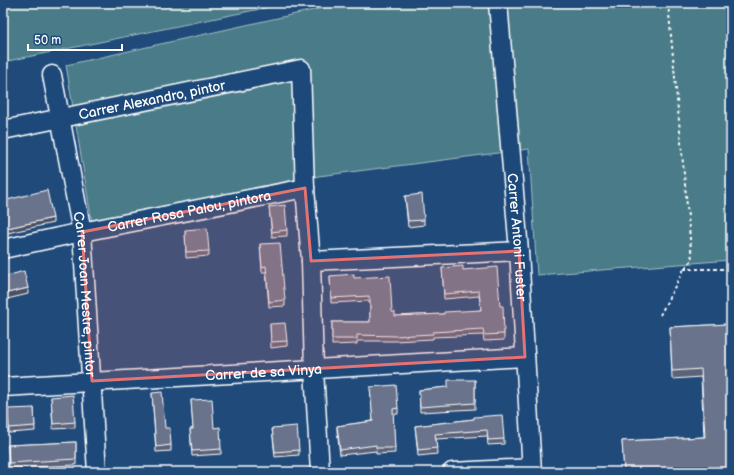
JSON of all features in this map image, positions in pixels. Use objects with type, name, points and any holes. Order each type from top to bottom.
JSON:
[{"type":"street","name":"Carrer Antoni Fuster","points":[[498,3],[519,251],[532,470]]},
{"type":"street","name":"Carrer Alexandro, pintor","points":[[3,130],[301,69],[305,188]]},
{"type":"street","points":[[52,75],[60,118]]},
{"type":"street","name":"Carrer Joan Mestre, pintor","points":[[60,118],[82,232],[97,472]]},
{"type":"street","points":[[305,188],[311,260],[314,370],[320,472]]},
{"type":"street","name":"Carrer Rosa Palou, pintora","points":[[3,249],[305,188]]},
{"type":"street","points":[[311,260],[519,251]]},
{"type":"street","name":"Carrer de sa Vinya","points":[[3,387],[525,357]]},
{"type":"street","points":[[452,472],[532,470]]},
{"type":"path","points":[[660,315],[684,270],[692,260],[668,3]]},
{"type":"path","points":[[684,270],[731,269]]},
{"type":"highlighted area","points":[[305,188],[311,261],[519,251],[525,357],[92,381],[82,232]]},
{"type":"green space","points":[[3,3],[289,3],[3,62]]},
{"type":"green space","points":[[345,3],[731,3],[731,260],[537,275],[529,149],[319,176],[92,223],[66,65]]},
{"type":"building","points":[[47,190],[53,218],[3,229],[3,201]]},
{"type":"building","points":[[422,194],[424,220],[408,221],[405,196]]},
{"type":"building","points":[[285,205],[287,230],[272,232],[269,207]]},
{"type":"building","points":[[207,228],[209,251],[186,252],[185,230]]},
{"type":"building","points":[[280,243],[285,300],[269,302],[266,266],[262,267],[260,244]]},
{"type":"building","points":[[463,266],[463,270],[497,267],[500,306],[503,306],[504,334],[484,335],[483,329],[395,336],[357,335],[357,339],[332,339],[332,322],[370,322],[370,299],[369,296],[331,298],[330,276],[354,274],[354,278],[390,276],[392,312],[395,312],[395,316],[444,314],[444,312],[481,310],[479,291],[444,294],[442,268]]},
{"type":"building","points":[[24,271],[28,288],[3,294],[3,277]]},
{"type":"building","points":[[285,323],[287,341],[271,342],[270,324]]},
{"type":"building","points":[[729,324],[731,362],[731,472],[624,472],[622,441],[705,437],[701,369],[672,371],[670,327]]},
{"type":"building","points":[[448,380],[475,380],[475,403],[420,407],[419,390],[448,387]]},
{"type":"building","points":[[396,385],[398,408],[393,409],[395,448],[376,448],[376,445],[340,450],[337,426],[373,421],[370,387]]},
{"type":"building","points":[[162,392],[165,428],[170,428],[171,445],[156,447],[152,393]]},
{"type":"building","points":[[73,395],[75,422],[53,424],[51,397]]},
{"type":"building","points":[[212,399],[214,428],[220,427],[221,449],[192,451],[190,429],[193,429],[191,400]]},
{"type":"building","points":[[34,408],[35,426],[9,428],[8,409]]},
{"type":"building","points":[[502,415],[504,439],[488,440],[487,430],[435,434],[437,448],[418,450],[415,426],[474,419],[474,417]]},
{"type":"building","points":[[297,426],[299,450],[275,452],[272,428]]},
{"type":"building","points":[[76,442],[76,459],[9,463],[8,445]]}]
